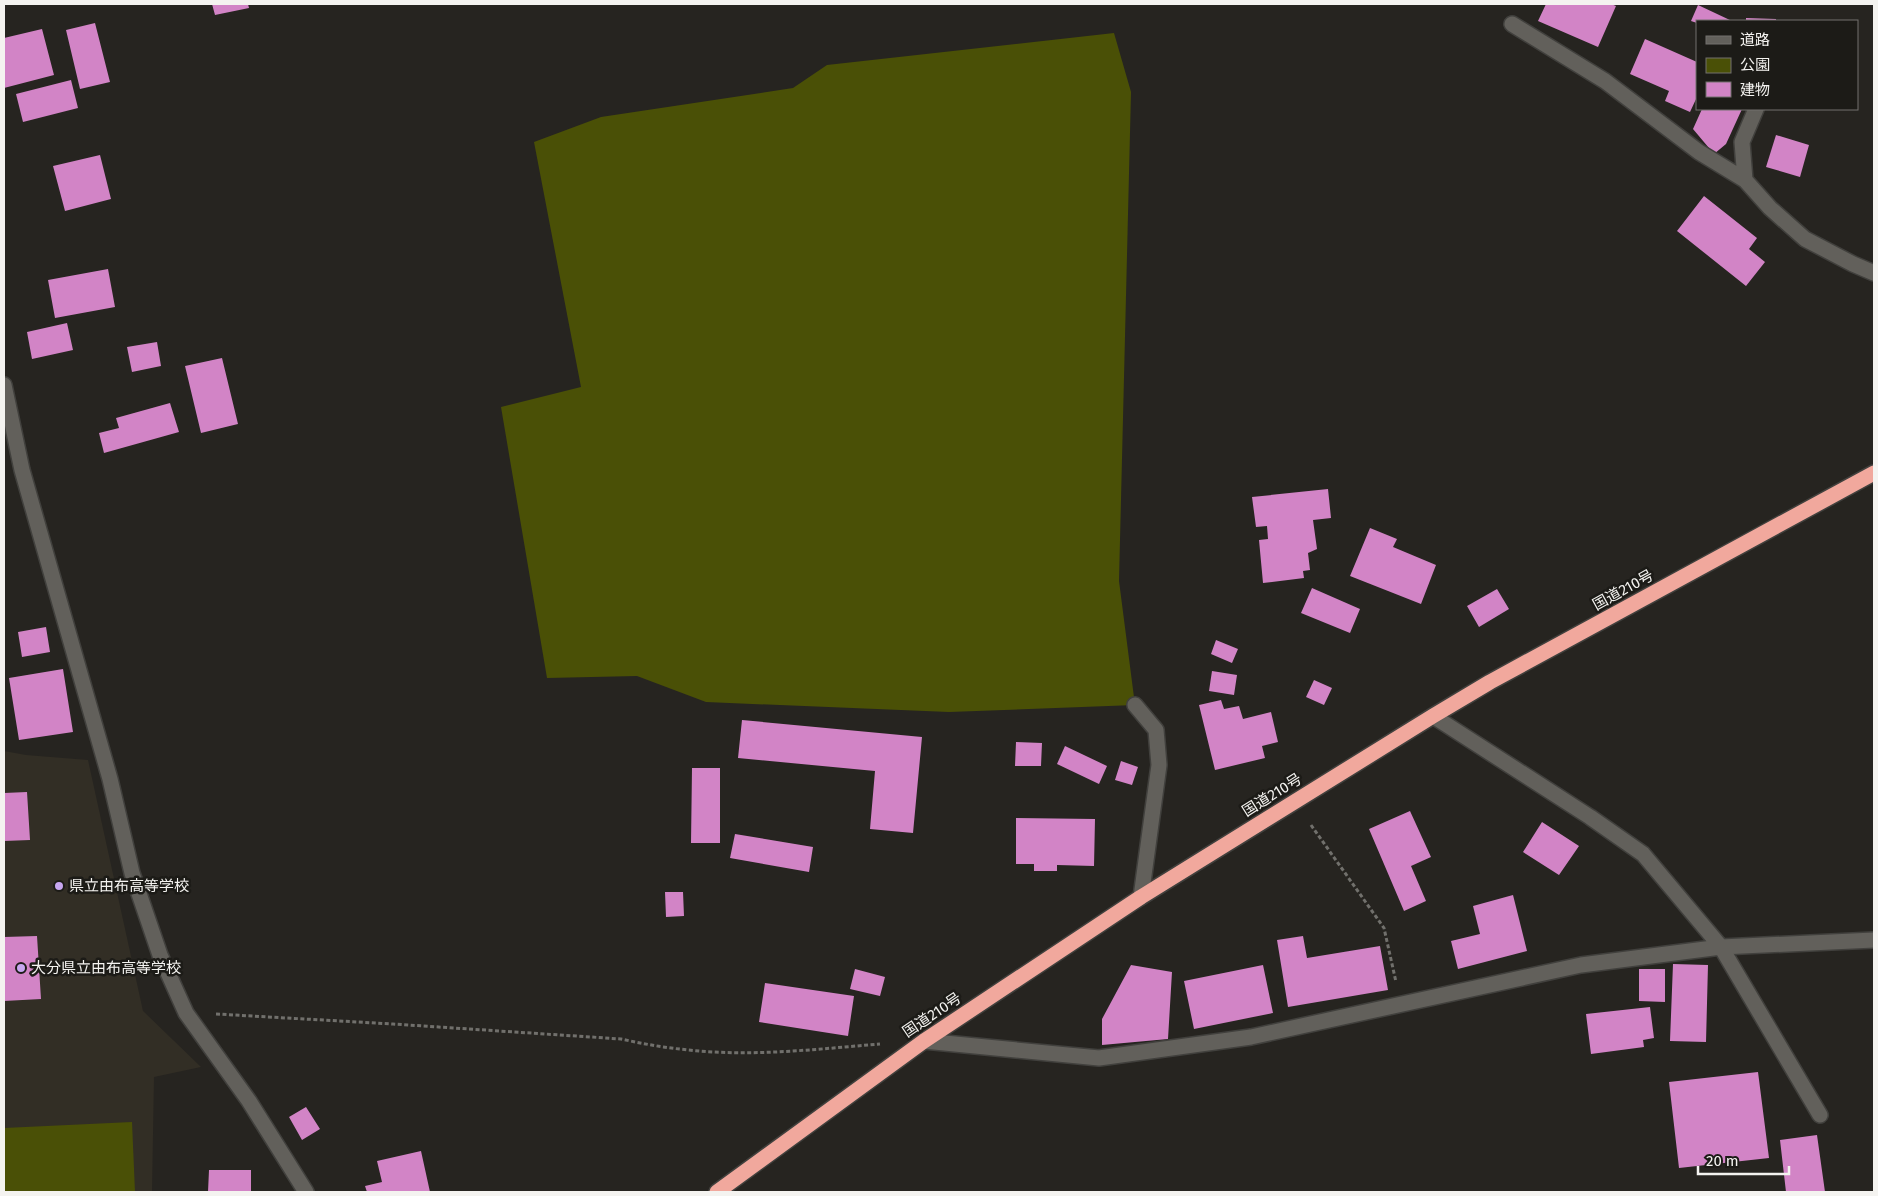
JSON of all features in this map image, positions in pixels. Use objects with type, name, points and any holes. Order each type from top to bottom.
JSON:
[{"type":"highway","name":"国道210号","points":[[717,1192],[924,1041],[1141,897],[1490,682],[1874,473]]},
{"type":"street","points":[[1512,24],[1605,81],[1699,152],[1745,180],[1770,208],[1805,239],[1874,273]]},
{"type":"street","points":[[1745,180],[1742,142],[1756,110]]},
{"type":"street","points":[[4,385],[22,470],[110,779],[132,873],[160,954],[186,1013],[249,1101],[306,1192]]},
{"type":"street","points":[[1135,705],[1156,730],[1159,765],[1141,897]]},
{"type":"street","points":[[1433,716],[1644,854],[1721,947],[1820,1115]]},
{"type":"street","points":[[924,1041],[1099,1058],[1251,1037],[1581,965],[1721,947],[1874,940]]},
{"type":"path","points":[[1311,825],[1384,928],[1396,984]]},
{"type":"path","points":[[186,1013],[612,1038],[691,1051],[771,1052],[886,1044]]},
{"type":"shaded area","name":"県立由布高等学校","points":[[4,751],[26,755],[88,760],[143,1011],[201,1067],[154,1077],[152,1192],[4,1192]]},
{"type":"green space","points":[[1114,33],[1131,92],[1119,581],[1135,705],[949,712],[706,702],[637,676],[547,678],[501,407],[581,387],[534,142],[601,117],[793,88],[827,65]]},
{"type":"green space","points":[[132,1122],[135,1192],[4,1192],[4,1128]]},
{"type":"building","points":[[212,4],[248,4],[249,8],[215,15]]},
{"type":"building","points":[[1546,4],[1611,4],[1616,6],[1598,47],[1538,21]]},
{"type":"building","points":[[1698,5],[1730,20],[1696,20],[1696,23],[1691,21]]},
{"type":"building","points":[[1746,18],[1776,19],[1776,20],[1746,20]]},
{"type":"building","points":[[95,23],[110,82],[80,89],[66,30]]},
{"type":"building","points":[[42,29],[54,75],[4,88],[4,38]]},
{"type":"building","points":[[1645,39],[1696,62],[1696,99],[1690,112],[1665,101],[1669,91],[1630,74]]},
{"type":"building","points":[[71,80],[78,108],[23,122],[16,94]]},
{"type":"building","points":[[1702,110],[1742,110],[1726,144],[1714,154],[1693,129]]},
{"type":"building","points":[[1776,135],[1809,145],[1800,177],[1766,167]]},
{"type":"building","points":[[100,155],[111,199],[65,211],[53,166]]},
{"type":"building","points":[[1704,196],[1757,238],[1749,249],[1765,262],[1746,286],[1677,231]]},
{"type":"building","points":[[108,269],[115,307],[55,318],[48,280]]},
{"type":"building","points":[[67,323],[73,350],[32,359],[27,332]]},
{"type":"building","points":[[157,342],[161,366],[132,372],[127,347]]},
{"type":"building","points":[[222,358],[238,424],[201,433],[185,366]]},
{"type":"building","points":[[170,403],[179,432],[104,453],[99,433],[119,428],[116,418]]},
{"type":"building","points":[[1328,489],[1331,518],[1313,520],[1317,549],[1308,553],[1310,570],[1303,571],[1304,578],[1263,583],[1259,540],[1268,539],[1267,526],[1256,527],[1252,497]]},
{"type":"building","points":[[1370,528],[1397,539],[1393,547],[1436,565],[1421,604],[1350,576]]},
{"type":"building","points":[[1312,588],[1360,609],[1350,633],[1301,613]]},
{"type":"building","points":[[1497,589],[1509,609],[1479,627],[1467,606]]},
{"type":"building","points":[[46,627],[50,652],[22,657],[18,632]]},
{"type":"building","points":[[1216,640],[1238,649],[1232,663],[1211,654]]},
{"type":"building","points":[[63,669],[73,732],[19,740],[9,678]]},
{"type":"building","points":[[1212,671],[1237,675],[1234,695],[1209,691]]},
{"type":"building","points":[[1314,680],[1332,688],[1324,705],[1306,697]]},
{"type":"building","points":[[1221,700],[1224,709],[1239,706],[1243,719],[1271,712],[1278,742],[1262,746],[1265,758],[1215,770],[1199,705]]},
{"type":"building","points":[[742,720],[922,737],[913,833],[870,829],[875,771],[738,758]]},
{"type":"building","points":[[1016,742],[1042,743],[1041,766],[1015,766]]},
{"type":"building","points":[[1065,746],[1107,766],[1099,784],[1057,764]]},
{"type":"building","points":[[1121,761],[1138,767],[1132,785],[1115,780]]},
{"type":"building","points":[[692,768],[720,768],[720,843],[691,843]]},
{"type":"building","points":[[27,792],[30,840],[4,841],[4,793]]},
{"type":"building","points":[[1410,811],[1431,857],[1411,866],[1426,901],[1404,911],[1369,829]]},
{"type":"building","points":[[1016,818],[1095,819],[1094,866],[1057,865],[1057,871],[1034,871],[1034,864],[1016,864]]},
{"type":"building","points":[[1542,822],[1579,846],[1559,875],[1523,852]]},
{"type":"building","points":[[735,834],[813,847],[809,872],[730,858]]},
{"type":"building","points":[[665,892],[683,892],[684,916],[666,917]]},
{"type":"building","points":[[1513,895],[1527,951],[1458,969],[1451,941],[1480,934],[1473,906]]},
{"type":"building","name":"大分県立由布高等学校","points":[[37,936],[41,999],[4,1001],[4,937]]},
{"type":"building","points":[[1303,936],[1307,958],[1380,946],[1388,990],[1288,1007],[1277,940]]},
{"type":"building","points":[[1673,964],[1708,965],[1706,1042],[1670,1041]]},
{"type":"building","points":[[1131,965],[1172,972],[1168,1039],[1102,1045],[1102,1019]]},
{"type":"building","points":[[1263,965],[1273,1013],[1194,1029],[1184,981]]},
{"type":"building","points":[[855,969],[885,977],[880,996],[850,989]]},
{"type":"building","points":[[1639,969],[1665,969],[1665,1002],[1639,1001]]},
{"type":"building","points":[[765,983],[854,996],[848,1036],[759,1022]]},
{"type":"building","points":[[1650,1007],[1654,1038],[1643,1040],[1644,1047],[1591,1054],[1586,1014]]},
{"type":"building","points":[[1758,1072],[1769,1158],[1679,1168],[1669,1082]]},
{"type":"building","points":[[306,1107],[320,1129],[302,1140],[289,1117]]},
{"type":"building","points":[[1817,1135],[1825,1192],[1786,1192],[1780,1140]]},
{"type":"building","points":[[421,1151],[430,1192],[367,1192],[365,1186],[382,1182],[377,1161]]},
{"type":"building","points":[[209,1170],[251,1170],[251,1192],[208,1192]]},
{"type":"place","name":"県立由布高等学校","points":[[59,886]]},
{"type":"place","name":"大分県立由布高等学校","points":[[21,968]]}]
